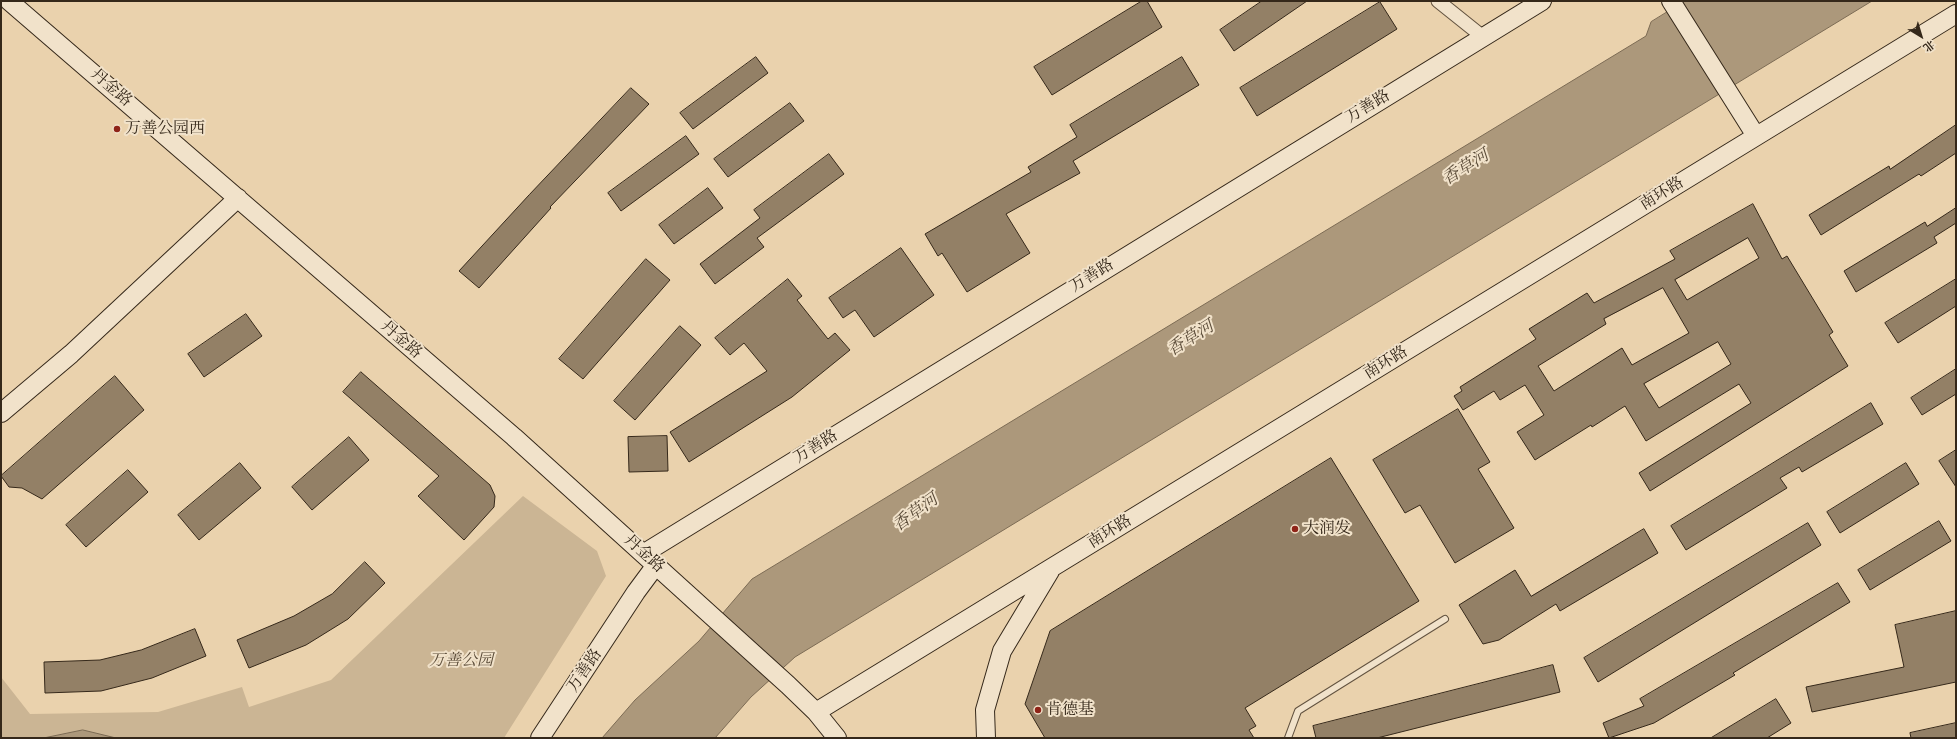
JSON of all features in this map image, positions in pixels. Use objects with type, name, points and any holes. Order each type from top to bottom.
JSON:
[{"type":"main road","name":"丹金路","points":[[9,1],[514,437],[788,685],[816,712],[837,738]]},
{"type":"main road","name":"万善路","points":[[540,738],[636,592],[650,559],[1542,1]]},
{"type":"main road","points":[[1671,1],[1756,136]]},
{"type":"main road","name":"南环路","points":[[816,712],[1956,14]]},
{"type":"main road","points":[[1,413],[71,354],[238,198]]},
{"type":"main road","points":[[986,738],[985,710],[1002,651],[1052,568]]},
{"type":"street","points":[[1438,1],[1483,37]]},
{"type":"lane","points":[[1288,738],[1298,711],[1445,619]]},
{"type":"green space","name":"万善公园","points":[[523,496],[597,551],[606,576],[504,738],[1,738],[1,677],[30,714],[158,712],[242,687],[249,707],[331,680]]},
{"type":"water","name":"香草河","points":[[1685,1],[1872,1],[795,657],[751,697],[715,738],[602,738],[635,700],[699,641],[752,579],[1646,36],[1651,22]]},
{"type":"water","points":[[83,730],[116,738],[44,738]]},
{"type":"building","points":[[1142,1],[1147,1],[1162,27],[1052,95],[1034,67]]},
{"type":"building","points":[[1262,1],[1307,1],[1234,51],[1220,30]]},
{"type":"building","points":[[1380,2],[1397,29],[1257,116],[1240,88]]},
{"type":"building","points":[[756,57],[768,73],[693,129],[680,113]]},
{"type":"building","points":[[1182,57],[1199,85],[1073,161],[1080,173],[1006,214],[1030,253],[967,292],[942,253],[938,256],[925,234],[1031,172],[1028,167],[1077,137],[1070,125]]},
{"type":"building","points":[[631,88],[649,104],[550,207],[551,208],[479,288],[459,271]]},
{"type":"building","points":[[790,103],[804,121],[728,177],[714,159]]},
{"type":"building","points":[[1956,125],[1956,153],[1921,176],[1919,174],[1821,235],[1809,215],[1889,166],[1890,169]]},
{"type":"building","points":[[686,136],[699,154],[621,211],[608,193]]},
{"type":"building","points":[[829,154],[844,174],[757,238],[764,247],[715,284],[700,264],[760,218],[754,210]]},
{"type":"building","points":[[708,188],[723,208],[674,244],[659,225]]},
{"type":"building","points":[[1753,204],[1782,259],[1787,256],[1833,332],[1829,335],[1848,366],[1650,491],[1639,473],[1751,403],[1739,384],[1646,441],[1625,406],[1592,427],[1591,425],[1535,460],[1517,432],[1544,415],[1525,385],[1500,400],[1494,391],[1463,410],[1454,396],[1462,391],[1460,387],[1536,339],[1529,329],[1587,293],[1594,303],[1675,259],[1670,251]],"holes":[[[1748,238],[1759,258],[1687,300],[1675,280]],[[1663,288],[1689,333],[1632,365],[1622,348],[1554,391],[1538,366],[1606,324],[1604,319]],[[1718,342],[1731,364],[1659,408],[1644,384]]]},
{"type":"building","points":[[1956,208],[1956,223],[1934,237],[1937,243],[1856,292],[1844,271],[1925,222],[1927,226]]},
{"type":"building","points":[[901,248],[934,295],[874,337],[855,310],[843,318],[829,298]]},
{"type":"building","points":[[646,259],[670,280],[583,379],[559,359]]},
{"type":"building","points":[[788,279],[802,296],[797,300],[828,339],[835,333],[850,350],[792,397],[689,462],[670,432],[767,371],[744,343],[730,355],[715,338]]},
{"type":"building","points":[[1956,279],[1956,306],[1898,343],[1885,323]]},
{"type":"building","points":[[246,314],[262,336],[204,377],[188,354]]},
{"type":"building","points":[[680,326],[701,345],[635,420],[614,401]]},
{"type":"building","points":[[1956,369],[1956,394],[1922,415],[1911,398]]},
{"type":"building","points":[[361,372],[490,485],[495,496],[494,507],[464,540],[418,496],[439,476],[343,392]]},
{"type":"building","points":[[115,376],[144,410],[42,499],[22,488],[9,487],[1,476]]},
{"type":"building","points":[[1871,403],[1883,424],[1802,472],[1799,467],[1780,478],[1787,488],[1686,550],[1671,526]]},
{"type":"building","points":[[1458,409],[1490,462],[1478,469],[1514,528],[1455,563],[1420,505],[1405,513],[1373,460]]},
{"type":"building","points":[[667,436],[668,471],[629,472],[628,437]]},
{"type":"building","points":[[349,437],[369,460],[312,510],[292,487]]},
{"type":"building","points":[[1956,450],[1956,487],[1939,461]]},
{"type":"building","name":"大润发","points":[[1331,458],[1419,601],[1245,708],[1256,726],[1249,730],[1254,738],[1045,738],[1025,704],[1050,631]]},
{"type":"building","points":[[240,463],[261,488],[199,540],[178,515]]},
{"type":"building","points":[[1906,463],[1919,484],[1840,533],[1827,512]]},
{"type":"building","points":[[128,470],[148,492],[86,547],[66,525]]},
{"type":"building","points":[[1939,521],[1951,541],[1870,590],[1858,570]]},
{"type":"building","points":[[1808,523],[1821,545],[1598,682],[1584,658]]},
{"type":"building","points":[[1644,529],[1658,553],[1560,611],[1556,604],[1499,640],[1483,644],[1459,605],[1515,570],[1531,596]]},
{"type":"building","points":[[365,562],[385,583],[348,619],[306,645],[249,668],[237,640],[294,616],[332,594]]},
{"type":"building","points":[[1838,583],[1850,602],[1733,673],[1735,675],[1654,723],[1609,738],[1603,723],[1644,706],[1640,699]]},
{"type":"building","points":[[1956,611],[1956,682],[1812,712],[1806,687],[1904,667],[1895,625]]},
{"type":"building","points":[[195,629],[206,656],[152,678],[101,691],[45,693],[44,662],[100,660],[141,650]]},
{"type":"building","points":[[1553,665],[1560,692],[1377,738],[1316,738],[1313,726]]},
{"type":"building","points":[[1776,699],[1791,723],[1767,738],[1711,738]]},
{"type":"building","points":[[1956,723],[1956,738],[1911,738],[1910,733]]},
{"type":"place","name":"万善公园西","points":[[117,129]]},
{"type":"place","name":"大润发","points":[[1295,529]]},
{"type":"place","name":"肯德基","points":[[1038,710]]}]
